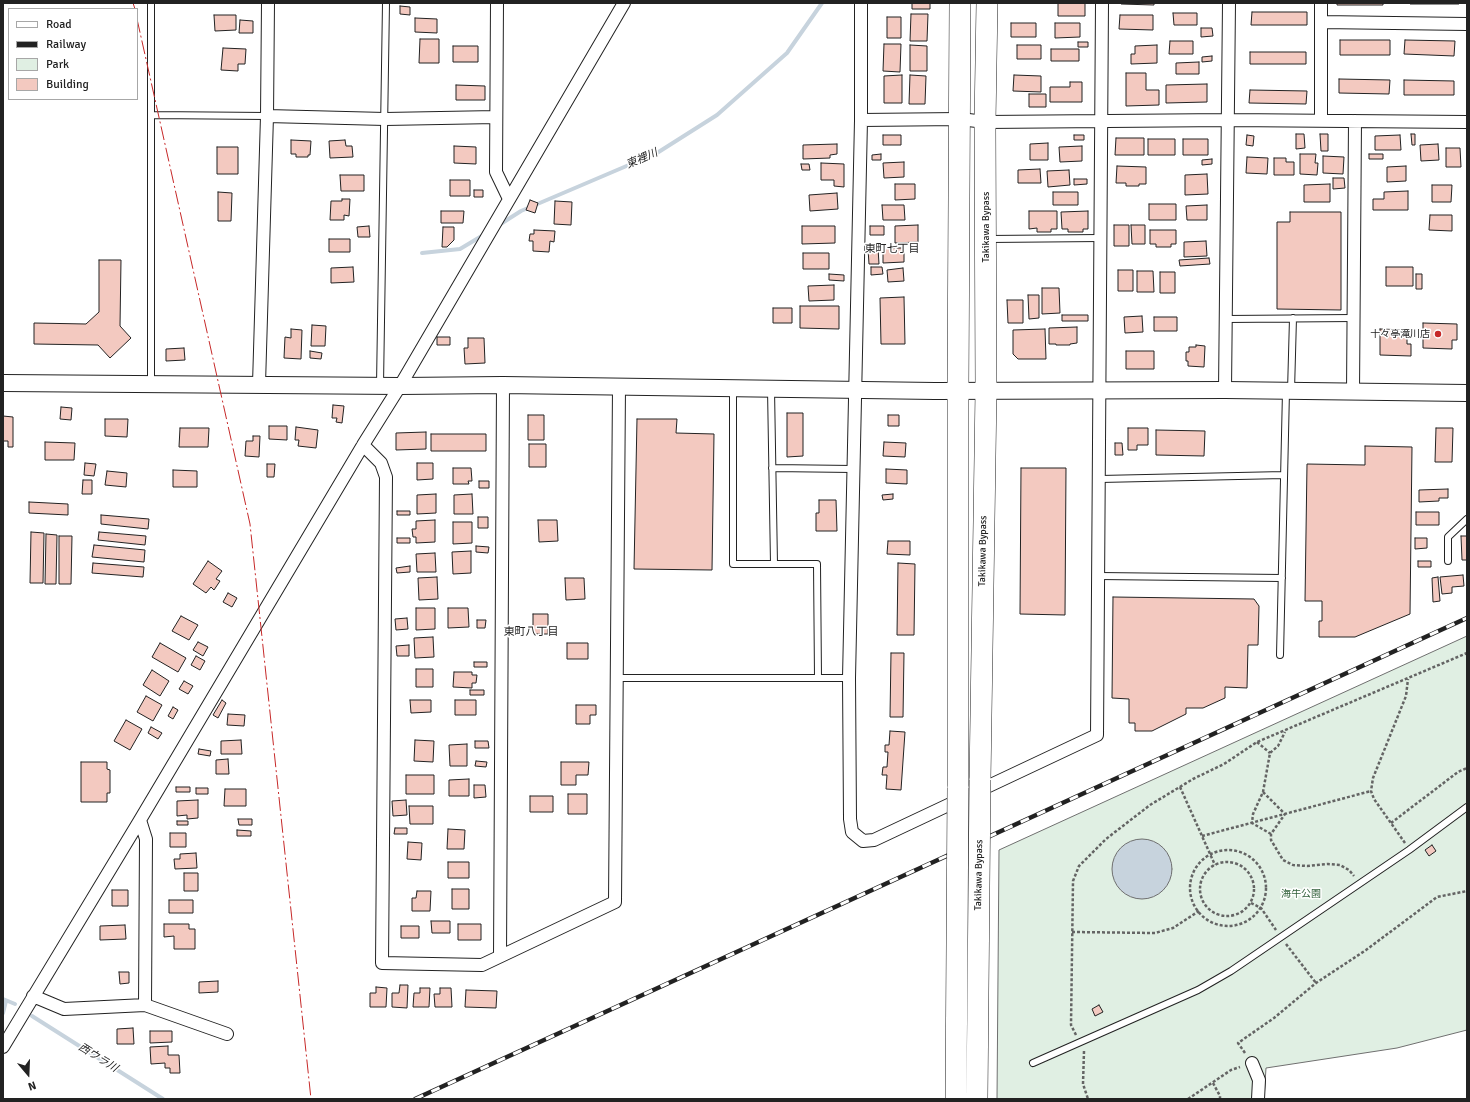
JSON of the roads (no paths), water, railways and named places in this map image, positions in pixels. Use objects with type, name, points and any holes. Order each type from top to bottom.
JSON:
[{"type":"highway","name":"Takikawa Bypass","points":[[956,1099],[960,3]]},
{"type":"highway","name":"Takikawa Bypass","points":[[976,1099],[986,391],[987,3]]},
{"type":"street","points":[[259,384],[267,116],[268,3]]},
{"type":"street","points":[[497,3],[496,172],[509,198]]},
{"type":"street","points":[[3,1047],[363,445],[400,386],[624,3]]},
{"type":"street","points":[[861,3],[861,120],[849,678],[850,819],[852,832],[863,841],[874,840],[1097,735],[1100,479],[1102,3]]},
{"type":"street","points":[[1225,390],[1229,3]]},
{"type":"street","points":[[1321,3],[1321,121]]},
{"type":"street","points":[[1321,22],[1467,24]]},
{"type":"street","points":[[267,116],[386,119],[496,117]]},
{"type":"street","points":[[861,120],[960,119],[986,122],[1228,120],[1467,122]]},
{"type":"street","points":[[1353,392],[1355,121]]},
{"type":"street","points":[[3,383],[958,391],[1225,390],[1467,393]]},
{"type":"street","points":[[500,956],[503,386]]},
{"type":"street","points":[[363,445],[381,463],[386,477],[382,963],[482,964],[615,902],[619,387]]},
{"type":"street","points":[[140,820],[146,839],[145,1005]]},
{"type":"street","points":[[33,996],[64,1009],[145,1005],[227,1034]]},
{"type":"street","points":[[1252,1063],[1259,1080],[1258,1099]]},
{"type":"lane","points":[[151,3],[151,384]]},
{"type":"lane","points":[[380,386],[386,119],[386,3]]},
{"type":"lane","points":[[151,115],[267,116]]},
{"type":"lane","points":[[986,239],[1101,238]]},
{"type":"lane","points":[[1280,655],[1284,476],[1293,318]]},
{"type":"lane","points":[[1226,319],[1354,318]]},
{"type":"lane","points":[[733,388],[733,564],[817,564],[818,678]]},
{"type":"lane","points":[[771,389],[774,564]]},
{"type":"lane","points":[[772,468],[853,469]]},
{"type":"lane","points":[[1100,479],[1284,476]]},
{"type":"lane","points":[[1448,561],[1448,537],[1467,519]]},
{"type":"lane","points":[[1099,576],[1282,578]]},
{"type":"lane","points":[[617,678],[849,678]]},
{"type":"lane","points":[[1033,1063],[1198,990],[1231,971],[1409,850],[1467,806]]},
{"type":"waterway","name":"東裡川","points":[[499,225],[521,211],[657,153],[717,115],[787,53],[822,3]]},
{"type":"waterway","name":"東裡川","points":[[422,253],[460,249],[485,234]]},
{"type":"waterway","name":"西ウラ川","points":[[3,999],[15,1004]]},
{"type":"waterway","points":[[3,1013],[6,1001]]},
{"type":"waterway","name":"西ウラ川","points":[[32,1016],[163,1099]]},
{"type":"railway","points":[[415,1099],[1467,618]]},
{"type":"place","name":"十々亭滝川店","points":[[1438,334]]},
{"type":"district","name":"東町七丁目","points":[[892,249]]},
{"type":"district","name":"東町八丁目","points":[[531,632]]},
{"type":"park label","name":"海牛公園","points":[[1301,894]]}]
